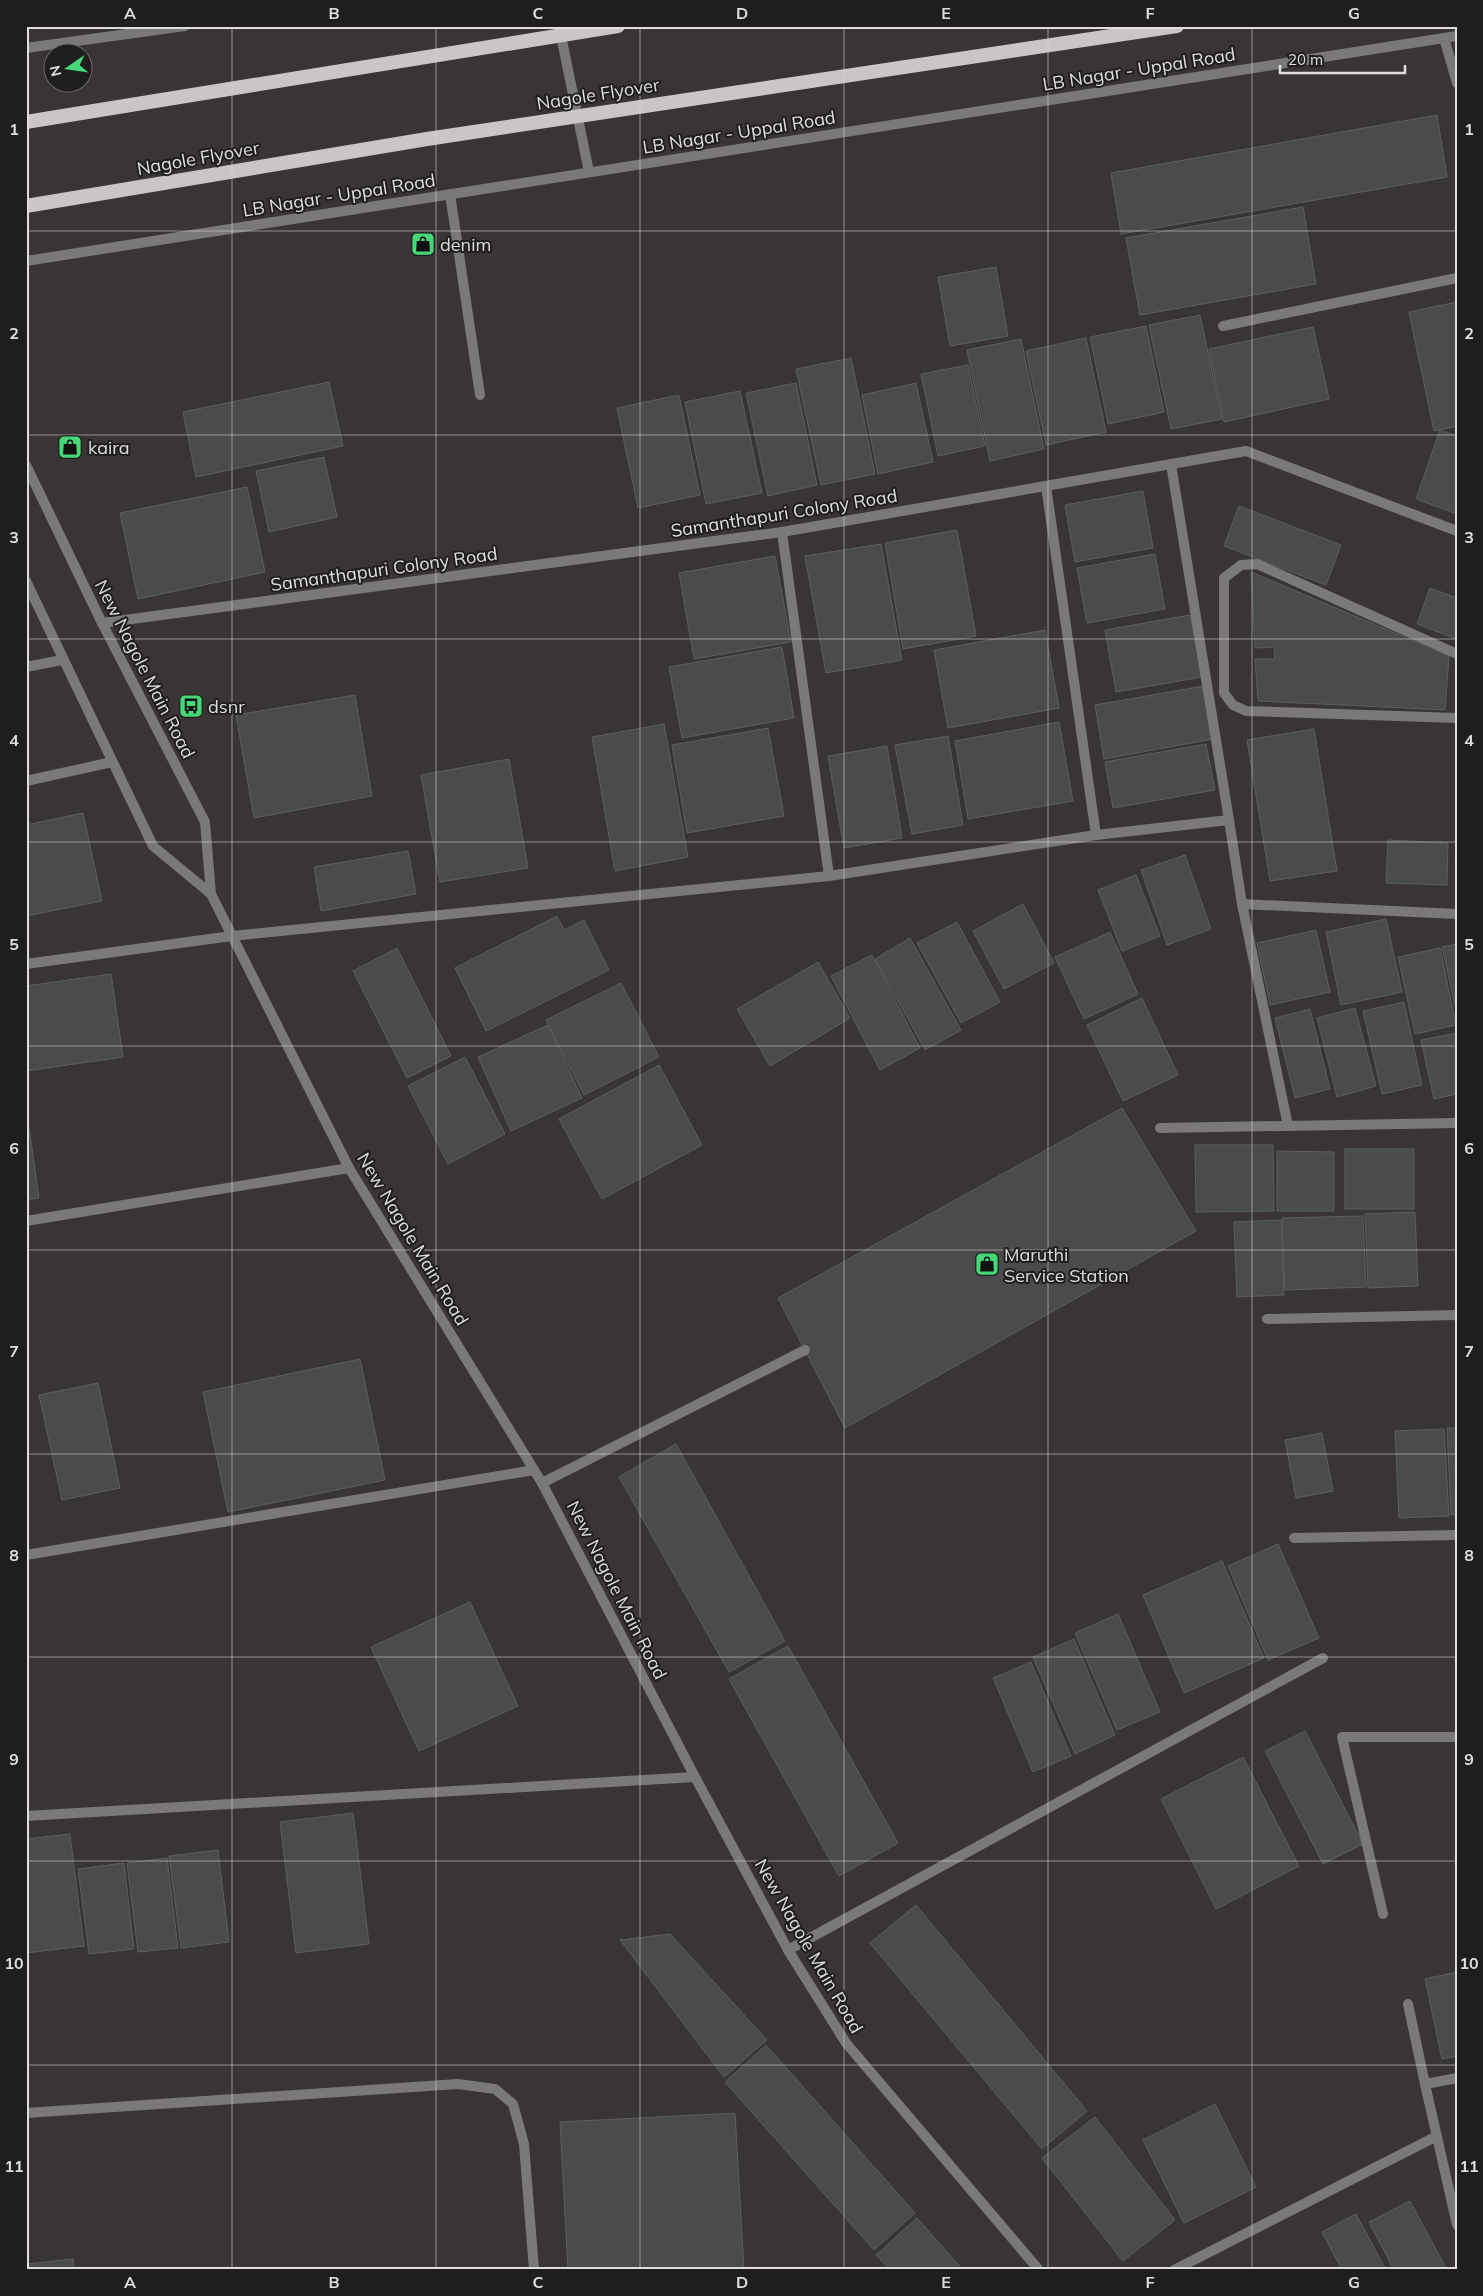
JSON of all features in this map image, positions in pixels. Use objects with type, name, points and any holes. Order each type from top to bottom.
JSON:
[{"type":"highway","points":[[26,122],[618,26]]},
{"type":"highway","name":"Nagole Flyover","points":[[26,206],[427,139],[1177,26]]},
{"type":"street","points":[[26,48],[185,26]]},
{"type":"street","points":[[559,26],[589,172]]},
{"type":"street","name":"LB Nagar - Uppal Road","points":[[26,261],[1457,36]]},
{"type":"street","points":[[1444,38],[1457,83]]},
{"type":"street","points":[[450,194],[480,395]]},
{"type":"street","points":[[1223,326],[1457,278]]},
{"type":"street","name":"Samanthapuri Colony Road","points":[[102,623],[782,532],[1246,451],[1457,531]]},
{"type":"street","points":[[1171,464],[1242,904],[1288,1126]]},
{"type":"street","name":"New Nagole Main Road","points":[[26,465],[102,623],[205,822],[211,894],[349,1168],[542,1483],[695,1777],[788,1950],[846,2043],[1039,2270]]},
{"type":"street","points":[[1046,486],[1096,836]]},
{"type":"street","points":[[782,532],[830,876]]},
{"type":"street","points":[[1457,654],[1256,564],[1241,565],[1224,578],[1224,692],[1233,705],[1246,711],[1457,718]]},
{"type":"street","name":"New Nagole Main Road","points":[[26,582],[153,846],[211,894]]},
{"type":"street","points":[[26,667],[62,660]]},
{"type":"street","points":[[26,781],[112,762]]},
{"type":"street","points":[[26,964],[232,936],[830,876],[1096,836],[1229,820]]},
{"type":"street","points":[[1242,904],[1457,914]]},
{"type":"street","points":[[1160,1128],[1457,1123]]},
{"type":"street","points":[[26,1221],[349,1168]]},
{"type":"street","points":[[1267,1320],[1457,1315]]},
{"type":"street","points":[[542,1483],[805,1350]]},
{"type":"street","points":[[26,1555],[534,1470]]},
{"type":"street","points":[[1294,1538],[1457,1536]]},
{"type":"street","points":[[788,1950],[1323,1658]]},
{"type":"street","points":[[1383,1914],[1342,1737],[1457,1737]]},
{"type":"street","points":[[26,1816],[695,1777]]},
{"type":"street","points":[[1408,2004],[1457,2225]]},
{"type":"street","points":[[1425,2084],[1457,2078]]},
{"type":"street","points":[[26,2113],[458,2084],[496,2090],[513,2104],[524,2144],[534,2270]]},
{"type":"street","points":[[1174,2270],[1438,2136]]},
{"type":"building","points":[[1437,115],[1447,177],[1121,234],[1111,173]]},
{"type":"building","points":[[1303,207],[1316,284],[1140,315],[1126,238]]},
{"type":"building","points":[[996,267],[1008,336],[950,346],[938,277]]},
{"type":"building","points":[[1457,302],[1457,426],[1434,431],[1409,312]]},
{"type":"building","points":[[1200,315],[1222,419],[1171,429],[1149,325]]},
{"type":"building","points":[[1146,326],[1164,412],[1108,424],[1090,337]]},
{"type":"building","points":[[1313,327],[1329,399],[1224,422],[1209,349]]},
{"type":"building","points":[[1086,338],[1106,432],[1046,445],[1026,351]]},
{"type":"building","points":[[1021,339],[1044,449],[990,461],[967,350]]},
{"type":"building","points":[[851,358],[875,474],[821,485],[796,369]]},
{"type":"building","points":[[968,365],[985,446],[938,456],[921,374]]},
{"type":"building","points":[[329,382],[343,446],[196,477],[183,412]]},
{"type":"building","points":[[796,383],[817,485],[768,496],[746,393]]},
{"type":"building","points":[[916,383],[933,462],[878,474],[862,395]]},
{"type":"building","points":[[740,391],[762,493],[706,504],[685,402]]},
{"type":"building","points":[[679,395],[700,495],[638,508],[617,408]]},
{"type":"building","points":[[1440,430],[1457,436],[1457,514],[1416,499]]},
{"type":"building","points":[[324,457],[337,517],[269,532],[256,471]]},
{"type":"building","points":[[247,487],[265,572],[138,599],[120,513]]},
{"type":"building","points":[[1143,491],[1153,548],[1075,562],[1065,505]]},
{"type":"building","points":[[1239,506],[1341,545],[1326,585],[1224,546]]},
{"type":"building","points":[[957,530],[976,636],[903,649],[885,543]]},
{"type":"building","points":[[881,544],[902,660],[826,673],[805,556]]},
{"type":"building","points":[[1155,554],[1165,609],[1087,623],[1077,568]]},
{"type":"building","points":[[775,556],[791,642],[694,659],[679,573]]},
{"type":"building","points":[[1251,572],[1449,656],[1445,710],[1258,701],[1255,659],[1275,659],[1274,647],[1255,648]]},
{"type":"building","points":[[1430,588],[1457,598],[1457,639],[1417,624]]},
{"type":"building","points":[[1190,615],[1202,677],[1116,692],[1105,630]]},
{"type":"building","points":[[1045,630],[1059,708],[948,728],[934,650]]},
{"type":"building","points":[[782,647],[794,718],[682,738],[669,667]]},
{"type":"building","points":[[1204,686],[1213,739],[1104,759],[1095,705]]},
{"type":"building","points":[[355,695],[372,796],[254,818],[236,715]]},
{"type":"building","points":[[1059,722],[1073,801],[968,819],[955,741]]},
{"type":"building","points":[[664,724],[688,857],[615,871],[592,737]]},
{"type":"building","points":[[768,728],[784,816],[687,833],[672,745]]},
{"type":"building","points":[[1314,729],[1337,871],[1270,881],[1247,740]]},
{"type":"building","points":[[948,736],[963,825],[912,834],[895,745]]},
{"type":"building","points":[[1206,744],[1215,790],[1113,808],[1105,762]]},
{"type":"building","points":[[887,746],[902,838],[844,848],[828,756]]},
{"type":"building","points":[[509,759],[528,868],[440,882],[421,775]]},
{"type":"building","points":[[83,813],[102,901],[26,916],[26,825]]},
{"type":"building","points":[[1388,840],[1448,843],[1447,885],[1386,883]]},
{"type":"building","points":[[408,851],[416,894],[321,911],[314,867]]},
{"type":"building","points":[[1185,855],[1211,929],[1167,945],[1141,870]]},
{"type":"building","points":[[1136,875],[1160,936],[1122,951],[1098,890]]},
{"type":"building","points":[[1023,904],[1054,963],[1004,989],[973,931]]},
{"type":"building","points":[[557,916],[564,930],[584,920],[609,970],[486,1031],[455,968]]},
{"type":"building","points":[[1386,919],[1402,992],[1341,1005],[1326,932]]},
{"type":"building","points":[[957,922],[1000,1002],[961,1023],[917,943]]},
{"type":"building","points":[[1316,930],[1330,992],[1270,1005],[1257,943]]},
{"type":"building","points":[[1110,932],[1138,994],[1084,1019],[1055,957]]},
{"type":"building","points":[[910,938],[961,1030],[925,1050],[875,959]]},
{"type":"building","points":[[1457,944],[1457,1015],[1442,947]]},
{"type":"building","points":[[397,948],[451,1056],[407,1078],[353,971]]},
{"type":"building","points":[[1440,948],[1456,1025],[1415,1034],[1398,957]]},
{"type":"building","points":[[872,955],[920,1048],[880,1070],[831,976]]},
{"type":"building","points":[[818,962],[850,1018],[770,1066],[737,1009]]},
{"type":"building","points":[[111,974],[123,1057],[26,1071],[26,986]]},
{"type":"building","points":[[621,983],[659,1057],[584,1095],[546,1020]]},
{"type":"building","points":[[1142,998],[1178,1075],[1123,1101],[1087,1025]]},
{"type":"building","points":[[1404,1002],[1422,1085],[1382,1094],[1363,1011]]},
{"type":"building","points":[[1355,1008],[1376,1086],[1337,1097],[1317,1018]]},
{"type":"building","points":[[1310,1009],[1330,1089],[1295,1098],[1275,1018]]},
{"type":"building","points":[[548,1025],[582,1098],[511,1131],[478,1057]]},
{"type":"building","points":[[1457,1033],[1457,1094],[1434,1099],[1421,1040]]},
{"type":"building","points":[[465,1057],[505,1134],[448,1164],[408,1086]]},
{"type":"building","points":[[659,1065],[702,1145],[602,1199],[559,1119]]},
{"type":"building","points":[[26,1107],[39,1198],[26,1200]]},
{"type":"building","name":"Maruthi Service Station","points":[[1122,1108],[1196,1231],[845,1428],[778,1298]]},
{"type":"building","points":[[1195,1145],[1273,1145],[1274,1211],[1196,1212]]},
{"type":"building","points":[[1345,1149],[1414,1149],[1414,1209],[1345,1209]]},
{"type":"building","points":[[1277,1151],[1334,1152],[1334,1211],[1277,1211]]},
{"type":"building","points":[[1415,1212],[1418,1286],[1368,1288],[1365,1214]]},
{"type":"building","points":[[1363,1216],[1366,1287],[1285,1290],[1282,1218]]},
{"type":"building","points":[[1281,1220],[1284,1295],[1237,1297],[1234,1222]]},
{"type":"building","points":[[360,1359],[385,1480],[228,1512],[203,1392]]},
{"type":"building","points":[[98,1383],[120,1488],[62,1500],[39,1395]]},
{"type":"building","points":[[1447,1428],[1457,1428],[1457,1514],[1451,1515]]},
{"type":"building","points":[[1444,1429],[1449,1516],[1399,1518],[1395,1431]]},
{"type":"building","points":[[1322,1433],[1333,1491],[1296,1498],[1285,1440]]},
{"type":"building","points":[[676,1444],[785,1641],[729,1672],[619,1477]]},
{"type":"building","points":[[1278,1544],[1319,1638],[1268,1660],[1228,1566]]},
{"type":"building","points":[[1222,1561],[1264,1658],[1184,1693],[1143,1595]]},
{"type":"building","points":[[470,1602],[518,1706],[419,1751],[371,1647]]},
{"type":"building","points":[[1118,1614],[1160,1712],[1117,1730],[1075,1633]]},
{"type":"building","points":[[1074,1639],[1115,1735],[1075,1754],[1033,1657]]},
{"type":"building","points":[[788,1646],[898,1843],[839,1876],[729,1679]]},
{"type":"building","points":[[1031,1662],[1071,1756],[1033,1772],[993,1678]]},
{"type":"building","points":[[1305,1731],[1363,1844],[1323,1864],[1265,1751]]},
{"type":"building","points":[[1243,1757],[1299,1866],[1216,1909],[1161,1799]]},
{"type":"building","points":[[353,1813],[369,1944],[296,1953],[280,1822]]},
{"type":"building","points":[[70,1834],[84,1946],[26,1953],[26,1839]]},
{"type":"building","points":[[218,1850],[229,1942],[181,1948],[169,1856]]},
{"type":"building","points":[[167,1858],[178,1948],[138,1952],[127,1863]]},
{"type":"building","points":[[124,1863],[134,1949],[89,1954],[78,1869]]},
{"type":"building","points":[[916,1905],[1087,2111],[1042,2149],[870,1943]]},
{"type":"building","points":[[670,1934],[767,2040],[724,2077],[620,1940]]},
{"type":"building","points":[[1457,1972],[1457,2056],[1442,2059],[1425,1979]]},
{"type":"building","points":[[766,2045],[915,2213],[874,2250],[725,2082]]},
{"type":"building","points":[[1215,2104],[1256,2187],[1184,2223],[1143,2140]]},
{"type":"building","points":[[735,2113],[744,2270],[568,2270],[560,2122]]},
{"type":"building","points":[[1095,2117],[1175,2220],[1123,2261],[1042,2158]]},
{"type":"building","points":[[1410,2201],[1447,2270],[1394,2270],[1369,2222]]},
{"type":"building","points":[[1356,2214],[1386,2270],[1342,2270],[1322,2232]]},
{"type":"building","points":[[917,2218],[963,2270],[890,2270],[876,2255]]},
{"type":"building","points":[[73,2259],[75,2270],[26,2270],[26,2264]]},
{"type":"place","name":"denim","points":[[423,244]]},
{"type":"place","name":"kaira","points":[[70,447]]},
{"type":"place","name":"dsnr","points":[[191,706]]},
{"type":"place","name":"Maruthi Service Station","points":[[987,1264]]}]
